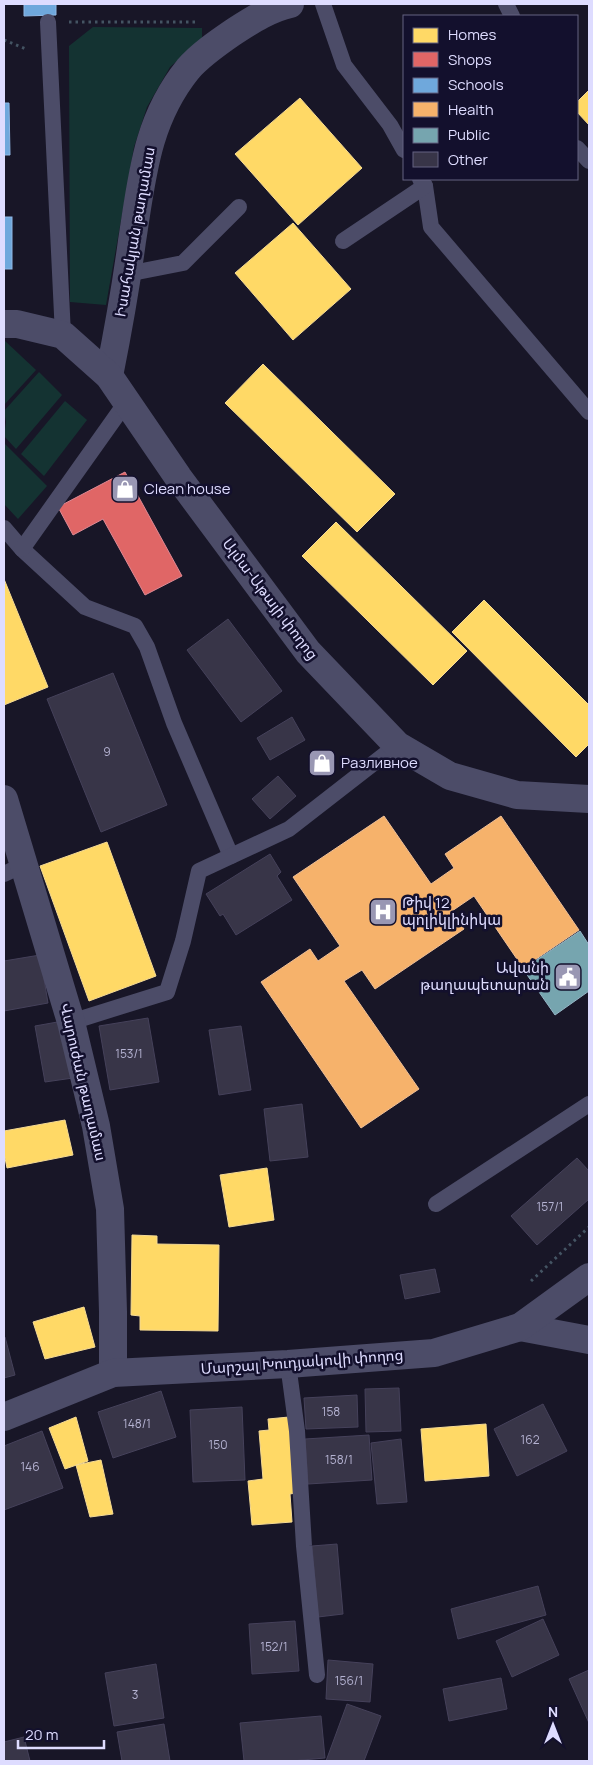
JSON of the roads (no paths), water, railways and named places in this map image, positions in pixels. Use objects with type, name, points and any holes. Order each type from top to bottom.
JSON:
[{"type":"street","name":"Իսահակյան թաղամաս","points":[[109,376],[144,160],[154,129],[169,98],[189,69],[217,43],[249,22],[290,4]]},
{"type":"street","name":"Ալմա-Աթայի փողոց","points":[[4,324],[17,324],[63,335],[109,376],[178,477],[308,652],[397,745],[450,776],[460,779],[517,795],[589,799]]},
{"type":"street","name":"Վարուժան թաղամաս","points":[[4,799],[14,870],[71,1022],[96,1126],[110,1209],[113,1373]]},
{"type":"street","name":"Մարշալ Խուդյակովի փողոց","points":[[4,1417],[113,1373],[288,1364],[434,1353],[520,1327],[589,1277]]},
{"type":"street","points":[[520,1327],[589,1340]]},
{"type":"lane","points":[[323,4],[344,65],[390,125],[403,148]]},
{"type":"lane","points":[[48,22],[63,335]]},
{"type":"lane","points":[[578,149],[589,162]]},
{"type":"lane","points":[[343,241],[423,183],[431,226],[589,412]]},
{"type":"lane","points":[[127,274],[183,263],[239,207]]},
{"type":"lane","points":[[22,548],[126,401]]},
{"type":"lane","points":[[4,528],[22,548],[85,607],[135,626],[147,647],[174,723],[231,856]]},
{"type":"lane","points":[[71,1022],[166,992],[183,941],[199,872],[289,829],[397,745]]},
{"type":"lane","points":[[436,1204],[589,1104]]},
{"type":"lane","points":[[288,1364],[297,1431],[304,1546],[317,1675]]},
{"type":"place","name":"Clean house","points":[[125,489]]},
{"type":"place","name":"Разливное","points":[[322,763]]},
{"type":"place","name":"Թիվ 12 պոլիկլինիկա","points":[[383,912]]},
{"type":"place","name":"Ավանի թաղապետարան","points":[[568,977]]}]
